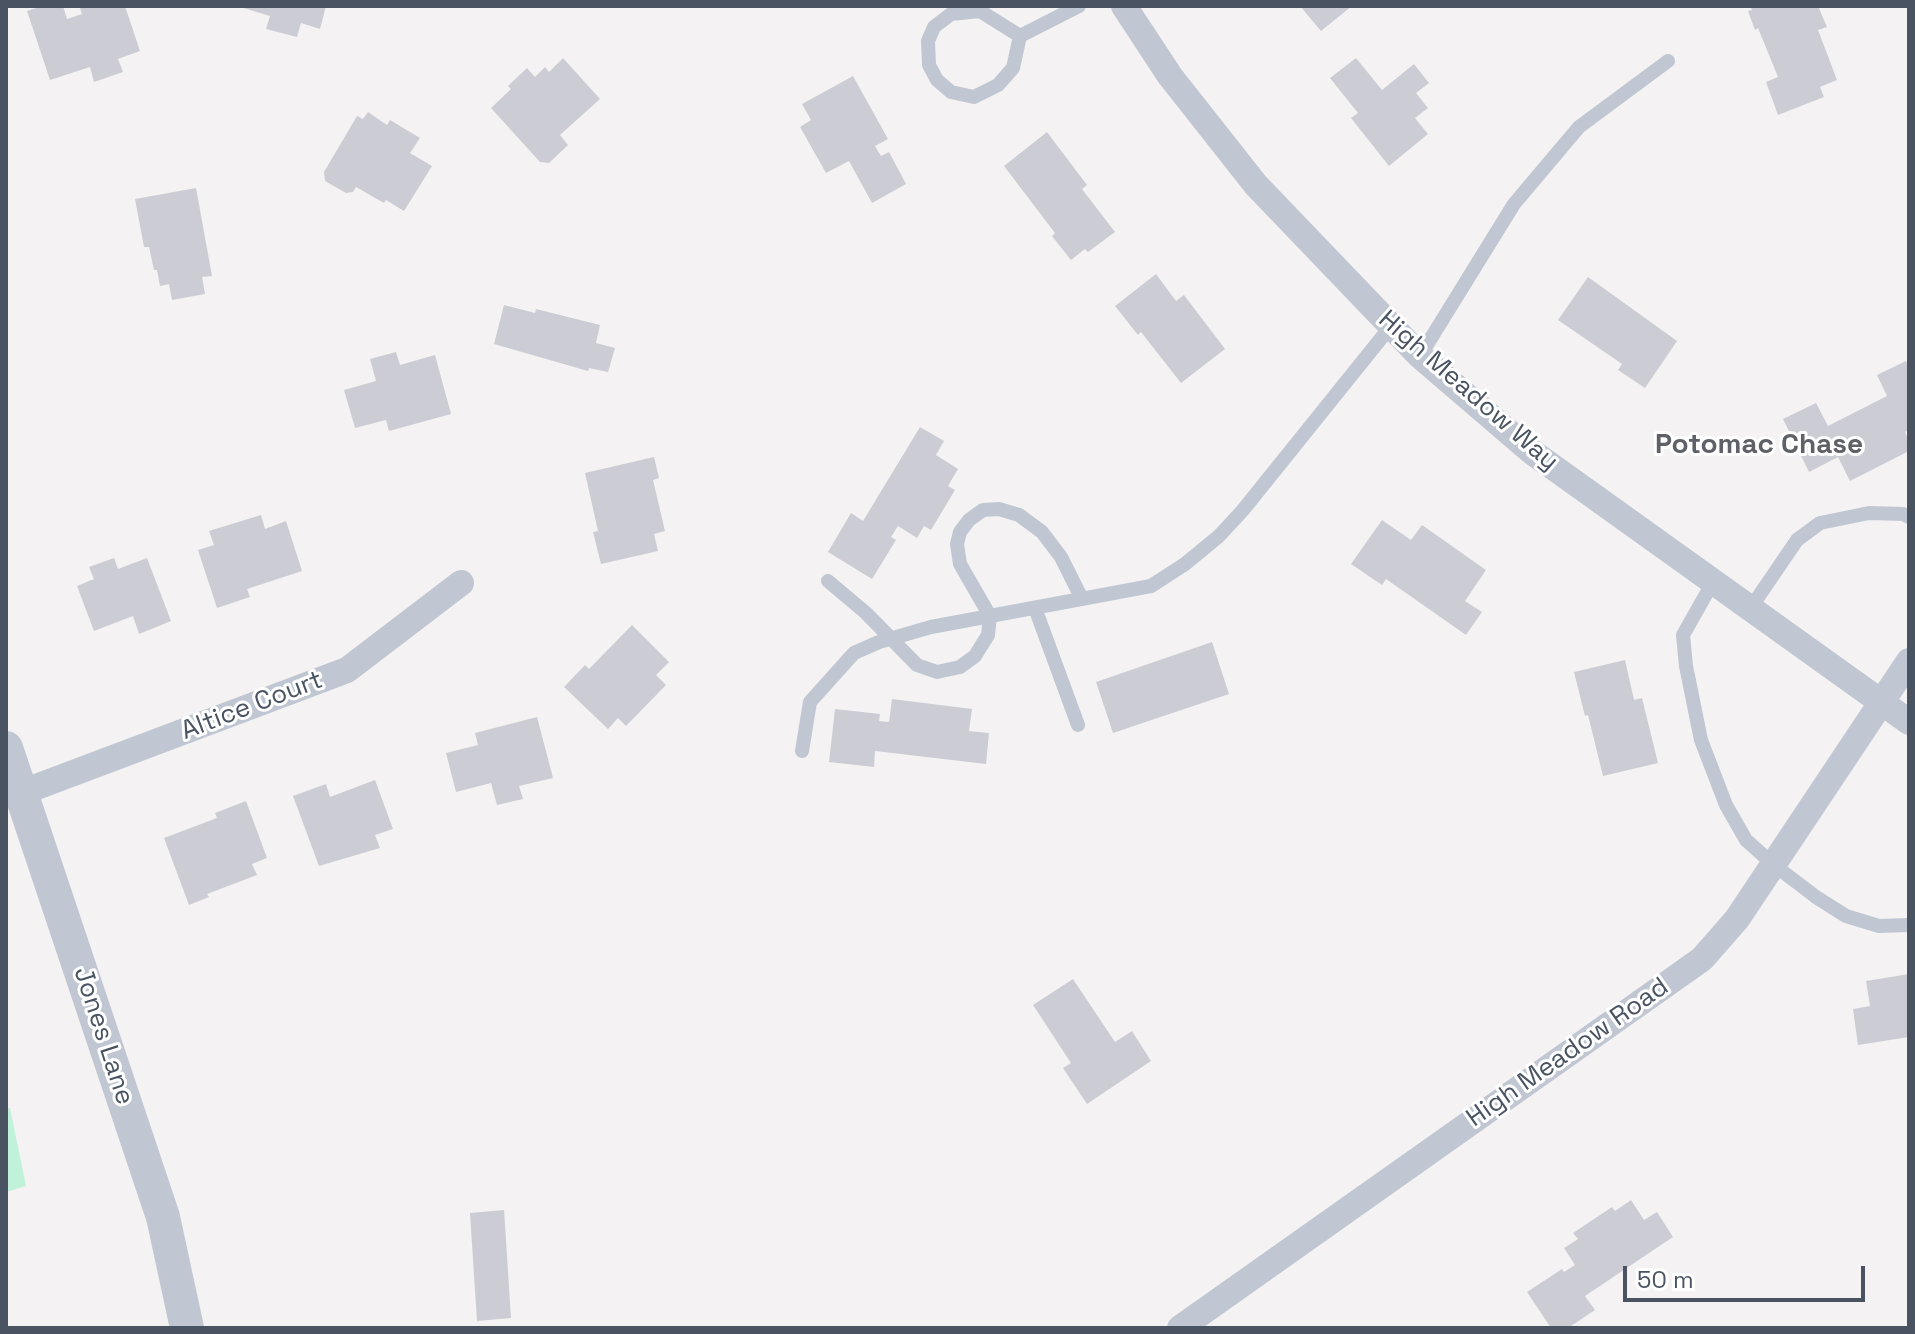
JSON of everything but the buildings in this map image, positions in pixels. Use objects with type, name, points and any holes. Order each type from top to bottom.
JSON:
[{"type":"street","name":"High Meadow Way","points":[[1124,6],[1170,76],[1256,185],[1420,356],[1532,452],[1881,703]]},
{"type":"street","name":"Altice Court","points":[[23,792],[347,670],[461,583]]},
{"type":"street","name":"High Meadow Road","points":[[1180,1328],[1702,959],[1737,919],[1909,661]]},
{"type":"street","points":[[1881,703],[1909,722]]},
{"type":"street","name":"Jones Lane","points":[[6,748],[163,1217],[187,1328]]},
{"type":"lane","points":[[1020,36],[1079,6]]},
{"type":"lane","points":[[980,11],[1020,36],[1013,68],[998,85],[974,97],[951,92],[937,80],[929,65],[928,41],[934,27],[951,14],[980,11]]},
{"type":"lane","points":[[1420,356],[1514,204],[1579,127],[1668,61]]},
{"type":"lane","points":[[802,751],[810,702],[854,653],[891,638],[1151,586],[1185,564],[1219,536],[1243,510],[1391,326]]},
{"type":"lane","points":[[828,581],[866,613],[917,665],[937,672],[960,667],[975,656],[988,635],[990,616],[960,564],[957,544],[960,532],[969,520],[983,510],[999,509],[1019,515],[1042,532],[1061,557],[1082,599]]},
{"type":"lane","points":[[1750,609],[1797,540],[1820,523],[1869,513],[1909,517]]},
{"type":"lane","points":[[1713,582],[1683,635],[1698,725],[1726,805],[1746,840],[1774,865],[1846,916],[1879,926],[1909,925]]},
{"type":"lane","points":[[1035,608],[1078,725]]},
{"type":"green space","points":[[6,1108],[10,1108],[26,1186],[6,1192]]},
{"type":"district","name":"Potomac Chase","points":[[1759,445]]}]
